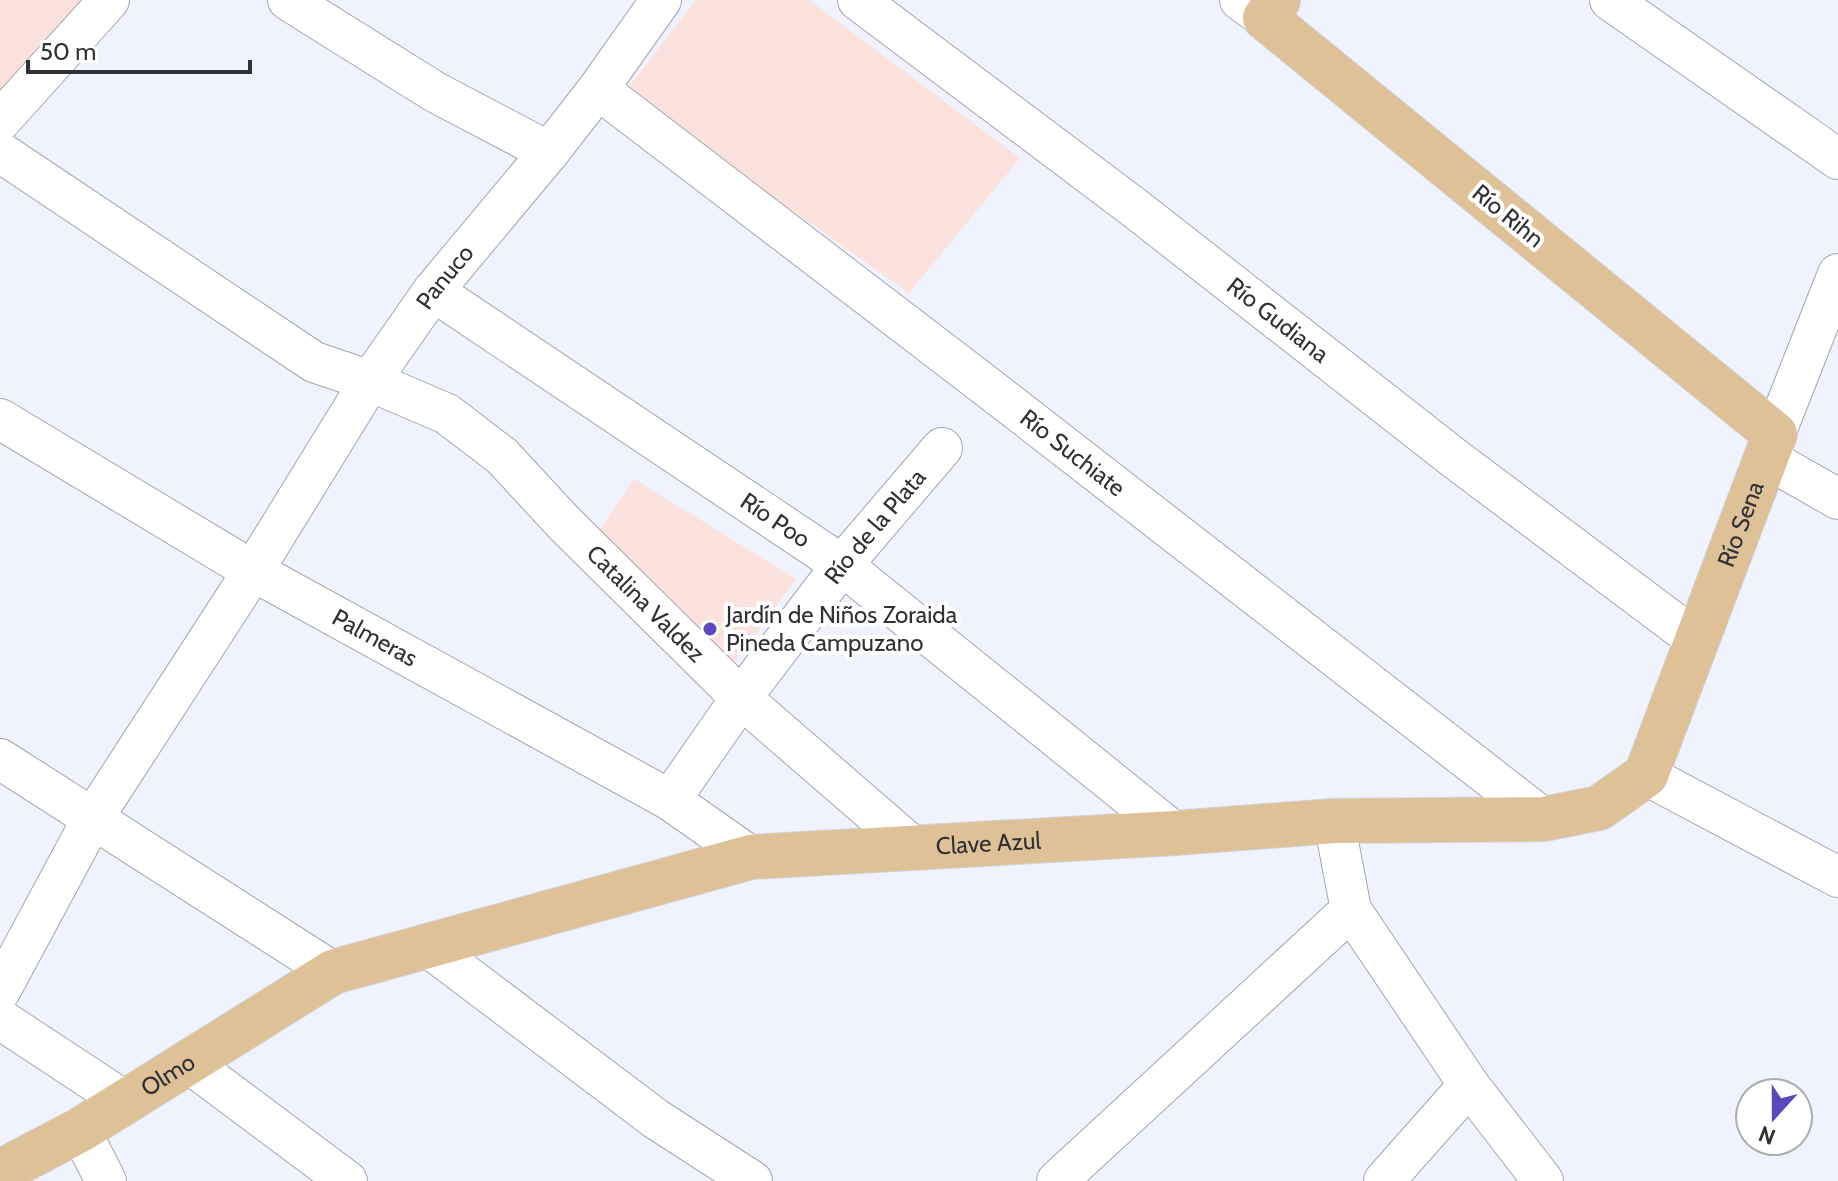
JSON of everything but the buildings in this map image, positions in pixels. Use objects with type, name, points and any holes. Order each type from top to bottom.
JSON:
[{"type":"main road","name":"Río Rihn","points":[[1261,6],[1770,446]]},
{"type":"main road","name":"Río Sena","points":[[1646,775],[1770,446]]},
{"type":"main road","name":"Clave Azul","points":[[333,972],[751,857],[1334,821],[1544,819],[1599,808],[1646,775]]},
{"type":"main road","name":"Olmo","points":[[0,1172],[80,1130],[333,972]]},
{"type":"street","points":[[0,121],[109,0]]},
{"type":"street","points":[[288,0],[435,92],[549,152]]},
{"type":"street","name":"Panuco","points":[[0,991],[93,818],[253,571],[370,381],[433,291],[549,152],[661,0]]},
{"type":"street","name":"Río Gudiana","points":[[858,0],[1136,209],[1454,458],[1698,641]]},
{"type":"street","points":[[1610,0],[1838,159]]},
{"type":"street","name":"Río Suchiate","points":[[598,89],[1544,819]]},
{"type":"street","name":"Catalina Valdez","points":[[0,152],[314,362],[370,381],[447,414],[502,456],[564,523],[741,698],[913,847]]},
{"type":"street","name":"Río Sena","points":[[1770,446],[1838,274]]},
{"type":"street","name":"Río Poo","points":[[433,291],[842,565],[1175,833]]},
{"type":"street","name":"Palmeras","points":[[0,419],[253,571],[670,800],[751,857]]},
{"type":"street","points":[[1770,446],[1838,499]]},
{"type":"street","name":"Río de la Plata","points":[[670,800],[741,698],[842,565],[942,448]]},
{"type":"street","points":[[0,759],[333,972]]},
{"type":"street","points":[[1646,775],[1838,877]]},
{"type":"street","points":[[1334,821],[1351,910],[1469,1085],[1543,1181]]},
{"type":"street","points":[[1057,1181],[1351,910]]},
{"type":"street","points":[[427,946],[656,1119],[752,1181]]},
{"type":"street","points":[[0,1019],[126,1102]]},
{"type":"street","points":[[189,1063],[347,1181]]},
{"type":"street","points":[[1384,1181],[1469,1085]]},
{"type":"street","points":[[80,1130],[106,1181]]},
{"type":"shaded area","points":[[0,0],[88,0],[0,105]]},
{"type":"shaded area","points":[[696,0],[809,0],[1020,158],[909,293],[625,92]]},
{"type":"shaded area","name":"Jardín de Niños Zoraida Pineda Campuzano","points":[[634,479],[796,579],[721,680],[580,558]]},
{"type":"place","name":"Jardín de Niños Zoraida Pineda Campuzano","points":[[710,629]]}]
